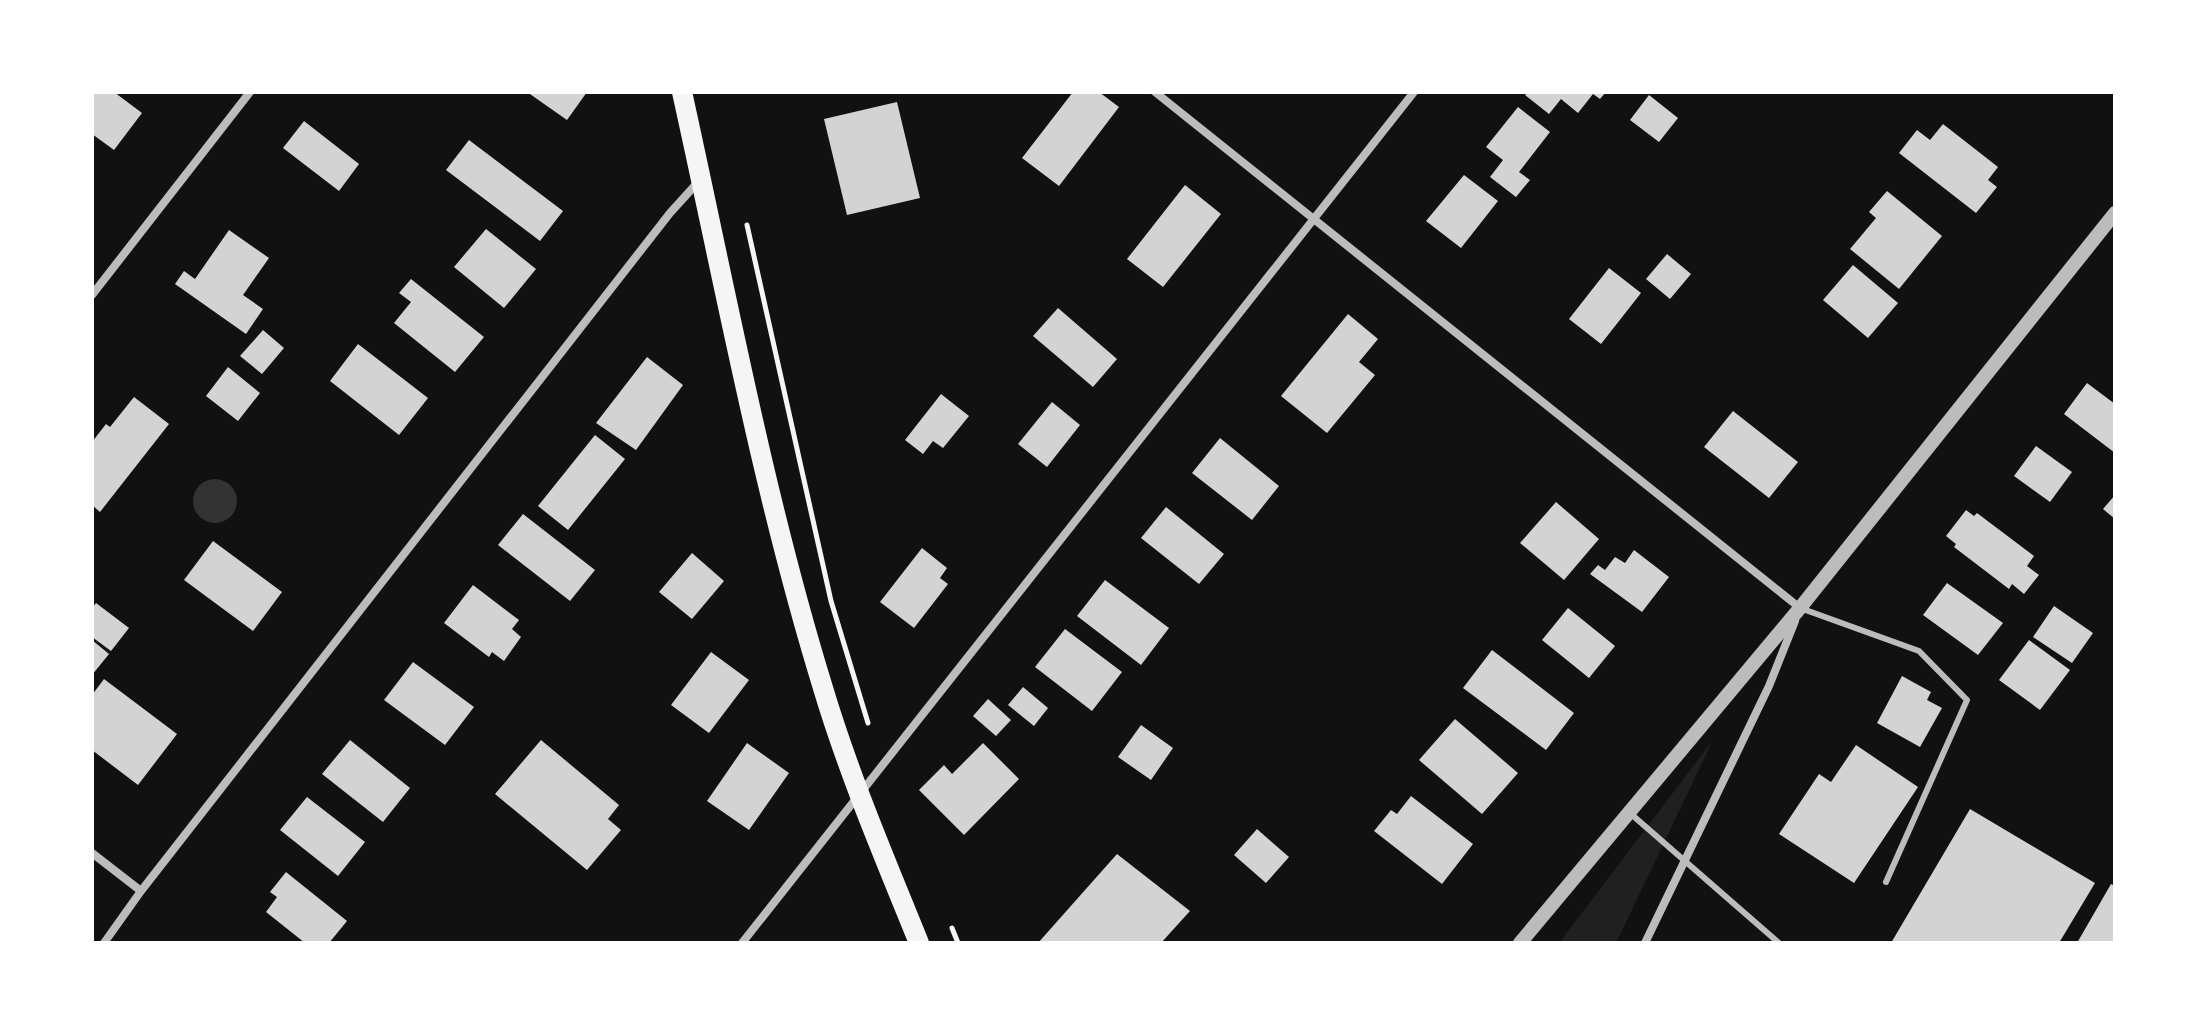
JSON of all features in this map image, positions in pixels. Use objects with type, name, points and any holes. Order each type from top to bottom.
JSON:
[{"type":"main road","points":[[683,92],[793,584],[823,691],[859,795],[919,943]]},
{"type":"street","points":[[92,295],[250,92]]},
{"type":"street","points":[[1155,92],[1800,608]]},
{"type":"street","points":[[742,943],[1414,92]]},
{"type":"street","points":[[104,943],[141,891],[670,213],[701,178]]},
{"type":"street","points":[[1520,943],[1800,608],[2115,213]]},
{"type":"street","points":[[1645,943],[1769,686],[1800,608]]},
{"type":"street","points":[[92,853],[141,891]]},
{"type":"lane","points":[[1800,608],[1919,651],[1967,700],[1886,882]]},
{"type":"lane","points":[[1629,812],[1779,943]]},
{"type":"path","points":[[747,225],[824,574],[868,723]]},
{"type":"path","points":[[952,928],[958,943]]},
{"type":"shaded area","points":[[215,479],[230,486],[237,501],[230,516],[215,523],[200,516],[193,501],[200,486]]},
{"type":"shaded area","points":[[1713,740],[1616,943],[1559,943]]},
{"type":"building","points":[[92,92],[114,92],[142,113],[114,150],[92,134]]},
{"type":"building","points":[[527,92],[587,92],[567,120]]},
{"type":"building","points":[[1073,92],[1099,92],[1119,107],[1059,186],[1022,158]]},
{"type":"building","points":[[1528,92],[1606,92],[1600,99],[1593,94],[1578,113],[1561,99],[1549,114],[1525,95]]},
{"type":"building","points":[[1649,95],[1678,118],[1659,142],[1630,120]]},
{"type":"building","points":[[897,102],[920,198],[847,215],[824,119]]},
{"type":"building","points":[[1518,107],[1550,132],[1519,172],[1530,180],[1516,197],[1490,177],[1503,160],[1486,147]]},
{"type":"building","points":[[304,121],[359,164],[339,191],[283,148]]},
{"type":"building","points":[[1943,124],[1998,167],[1988,180],[1997,187],[1976,213],[1899,153],[1917,130],[1930,140]]},
{"type":"building","points":[[469,140],[563,211],[540,241],[446,170]]},
{"type":"building","points":[[1464,175],[1498,201],[1461,248],[1426,221]]},
{"type":"building","points":[[1185,185],[1221,214],[1163,287],[1127,259]]},
{"type":"building","points":[[1887,191],[1942,236],[1899,289],[1850,249],[1876,218],[1869,212]]},
{"type":"building","points":[[486,229],[536,269],[504,308],[454,267]]},
{"type":"building","points":[[229,230],[269,258],[243,295],[263,309],[246,334],[175,284],[184,271],[195,279]]},
{"type":"building","points":[[1667,254],[1691,274],[1670,299],[1646,279]]},
{"type":"building","points":[[1853,265],[1898,303],[1868,338],[1823,300]]},
{"type":"building","points":[[1609,268],[1641,293],[1601,344],[1569,319]]},
{"type":"building","points":[[411,279],[484,337],[455,372],[394,323],[411,302],[399,293]]},
{"type":"building","points":[[1058,308],[1117,359],[1093,387],[1033,336]]},
{"type":"building","points":[[1348,314],[1378,339],[1359,362],[1375,375],[1327,433],[1281,396]]},
{"type":"building","points":[[263,330],[284,348],[262,374],[240,356]]},
{"type":"building","points":[[358,344],[428,398],[399,435],[330,381]]},
{"type":"building","points":[[647,357],[683,385],[636,450],[596,423]]},
{"type":"building","points":[[228,367],[260,393],[238,421],[206,396]]},
{"type":"building","points":[[2087,383],[2115,404],[2115,453],[2064,414]]},
{"type":"building","points":[[941,394],[969,416],[943,448],[933,441],[923,454],[905,440]]},
{"type":"building","points":[[134,397],[169,424],[100,512],[92,505],[92,442],[106,424],[110,427]]},
{"type":"building","points":[[1052,402],[1080,425],[1047,467],[1018,444]]},
{"type":"building","points":[[1733,411],[1798,462],[1769,498],[1704,447]]},
{"type":"building","points":[[595,435],[625,459],[568,530],[538,506]]},
{"type":"building","points":[[1220,438],[1279,486],[1252,520],[1192,473]]},
{"type":"building","points":[[2036,446],[2072,472],[2050,502],[2014,476]]},
{"type":"building","points":[[2115,495],[2115,519],[2103,509]]},
{"type":"building","points":[[1556,502],[1599,539],[1564,580],[1520,543]]},
{"type":"building","points":[[1166,507],[1224,554],[1199,584],[1141,538]]},
{"type":"building","points":[[1966,510],[1974,516],[1977,513],[2034,556],[2027,566],[2039,575],[2024,594],[2012,584],[2009,589],[1954,547],[1956,544],[1946,536]]},
{"type":"building","points":[[523,514],[595,570],[570,601],[498,545]]},
{"type":"building","points":[[213,541],[282,592],[253,631],[184,580]]},
{"type":"building","points":[[922,548],[947,568],[940,578],[948,584],[914,628],[880,602]]},
{"type":"building","points":[[1634,550],[1669,577],[1642,612],[1590,574],[1598,565],[1605,570],[1615,557],[1625,563]]},
{"type":"building","points":[[692,553],[724,581],[692,619],[659,592]]},
{"type":"building","points":[[1105,580],[1169,628],[1141,665],[1077,616]]},
{"type":"building","points":[[1947,583],[2003,623],[1978,655],[1923,615]]},
{"type":"building","points":[[473,585],[519,620],[512,629],[521,637],[504,661],[492,652],[489,657],[444,623]]},
{"type":"building","points":[[96,603],[129,628],[111,651],[92,637],[92,608]]},
{"type":"building","points":[[2054,606],[2093,633],[2072,663],[2033,637]]},
{"type":"building","points":[[1568,608],[1615,646],[1589,678],[1542,640]]},
{"type":"building","points":[[1065,629],[1122,672],[1092,711],[1035,667]]},
{"type":"building","points":[[92,640],[109,654],[92,675]]},
{"type":"building","points":[[2029,640],[2070,670],[2040,710],[1999,680]]},
{"type":"building","points":[[1492,650],[1574,713],[1546,750],[1463,688]]},
{"type":"building","points":[[711,652],[749,680],[709,733],[671,705]]},
{"type":"building","points":[[413,662],[474,707],[445,745],[384,700]]},
{"type":"building","points":[[1902,676],[1931,692],[1927,700],[1942,708],[1920,747],[1877,723]]},
{"type":"building","points":[[104,679],[177,734],[138,785],[92,750],[92,695]]},
{"type":"building","points":[[1023,687],[1048,708],[1034,726],[1008,705]]},
{"type":"building","points":[[988,699],[1011,720],[996,736],[973,716]]},
{"type":"building","points":[[1455,719],[1518,773],[1482,814],[1419,760]]},
{"type":"building","points":[[1141,725],[1173,748],[1151,780],[1118,757]]},
{"type":"building","points":[[350,740],[410,788],[383,822],[322,774]]},
{"type":"building","points":[[541,740],[619,805],[608,819],[621,830],[587,870],[495,794]]},
{"type":"building","points":[[747,743],[789,773],[749,830],[707,801]]},
{"type":"building","points":[[983,743],[1019,779],[964,835],[919,790],[944,765],[952,774]]},
{"type":"building","points":[[1856,745],[1918,787],[1854,883],[1779,834],[1819,774],[1831,782]]},
{"type":"building","points":[[1411,796],[1473,844],[1442,884],[1374,831],[1391,810],[1397,814]]},
{"type":"building","points":[[307,797],[365,842],[338,876],[280,830]]},
{"type":"building","points":[[1970,809],[2095,883],[2059,943],[1891,943]]},
{"type":"building","points":[[1257,829],[1289,857],[1266,883],[1234,855]]},
{"type":"building","points":[[1117,854],[1190,911],[1161,943],[1038,943]]},
{"type":"building","points":[[286,872],[347,921],[329,943],[305,943],[266,912],[277,897],[270,892]]},
{"type":"building","points":[[2111,884],[2115,886],[2115,943],[2077,943]]}]
